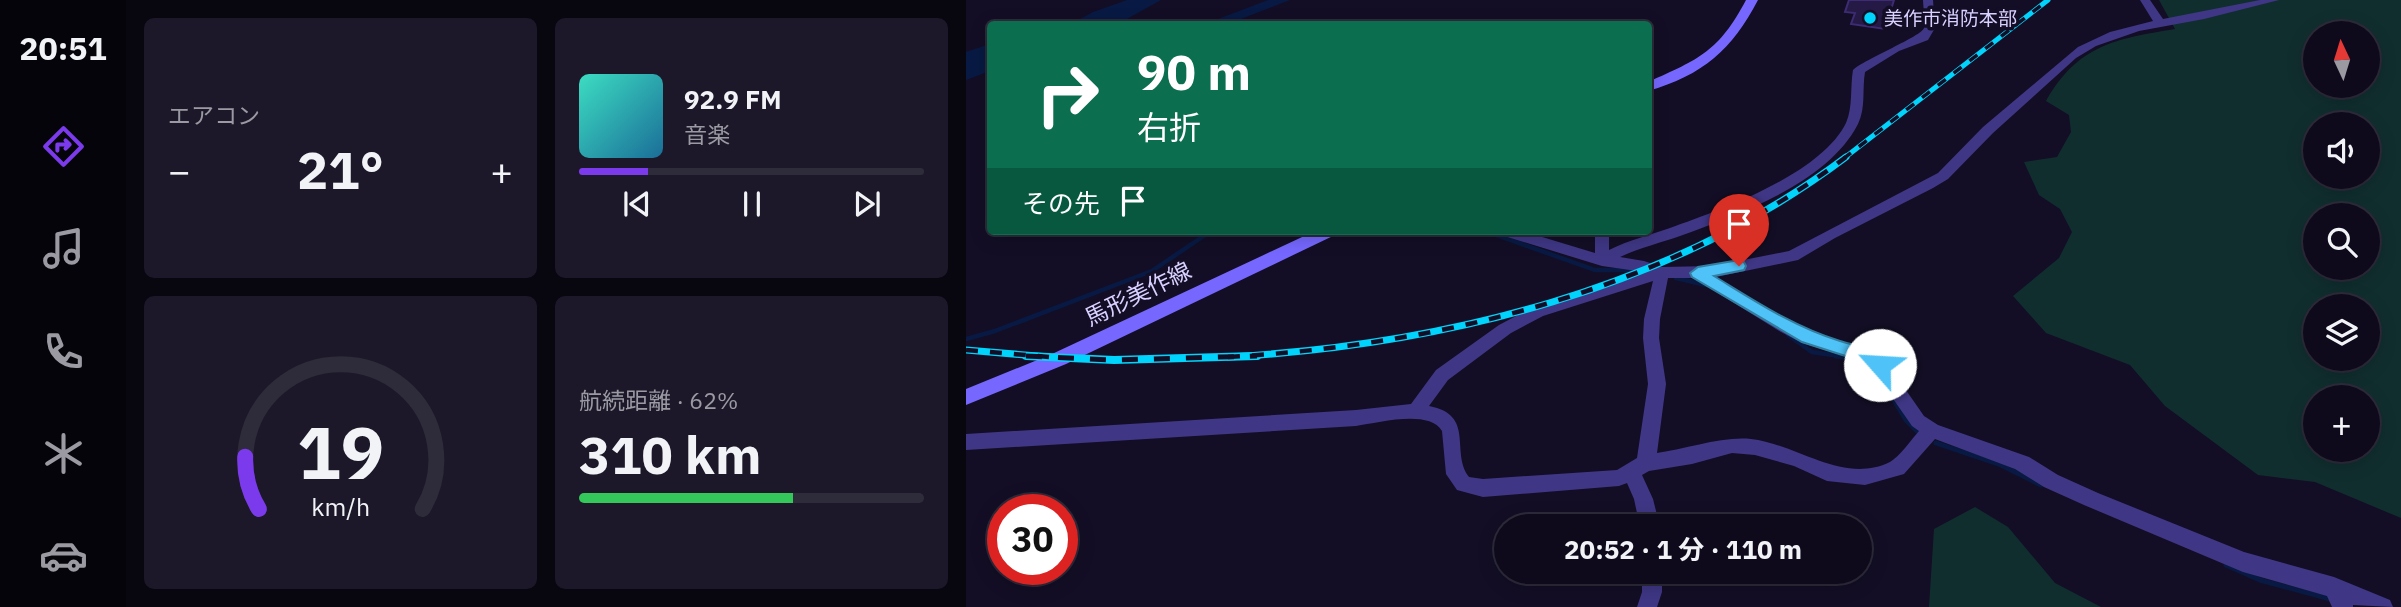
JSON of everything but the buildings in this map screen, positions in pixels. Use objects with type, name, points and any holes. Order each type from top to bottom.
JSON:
[{"type":"main road","points":[[1652,85],[1697,65],[1721,48],[1734,34],[1752,0]]},
{"type":"main road","name":"馬形美作線","points":[[966,397],[1059,359],[1321,235]]},
{"type":"street","points":[[1602,261],[1616,251],[1671,234],[1762,197],[1833,150],[1853,122],[1859,70],[1895,49],[1924,38],[1930,28],[1928,0]]},
{"type":"street","points":[[2145,0],[2160,23]]},
{"type":"street","points":[[1416,411],[1441,376],[1521,319],[1660,273],[1698,273],[1793,256],[1842,227],[1928,185],[1943,176],[1988,130],[2072,55],[2125,31],[2274,0]]},
{"type":"street","points":[[1519,235],[1602,261],[1643,264],[1660,273]]},
{"type":"street","points":[[1602,235],[1602,261]]},
{"type":"street","points":[[1648,514],[1640,486],[1639,469],[1657,384],[1651,319],[1661,282],[1660,273]]},
{"type":"street","points":[[1698,273],[1787,328],[1808,338],[1867,356],[1880,365],[1918,421],[1932,430],[2022,463],[2051,481],[2091,499],[2243,562],[2334,587],[2383,607]]},
{"type":"street","points":[[966,442],[1432,412],[1444,418],[1451,431],[1456,476],[1464,485],[1497,487],[1619,478],[1639,469],[1692,456],[1719,446],[1732,445],[1755,447],[1798,459],[1827,473],[1865,477],[1897,468],[1932,430]]},
{"type":"street","points":[[1647,607],[1652,584]]},
{"type":"street","points":[[2334,587],[2343,607]]},
{"type":"green space","points":[[2159,0],[2401,0],[2401,518],[2315,482],[2258,475],[2165,406],[2130,365],[2046,333],[2013,296],[2059,258],[2072,232],[2060,209],[2039,195],[2024,162],[2057,157],[2071,132],[2069,115],[2046,101],[2058,82],[2085,56],[2116,41],[2175,29]]},
{"type":"green space","points":[[1975,507],[2008,527],[2055,583],[2101,607],[1929,607],[1934,529]]},
{"type":"water","points":[[1127,0],[1161,0],[1123,21],[1076,21]]},
{"type":"water","points":[[1268,0],[1290,0],[1236,21],[1213,21]]},
{"type":"water","points":[[987,45],[987,72],[966,80],[966,52]]},
{"type":"waterway","points":[[966,339],[995,331],[1152,271],[1205,235]]},
{"type":"waterway","points":[[1496,235],[1595,270],[1630,270]]},
{"type":"waterway","points":[[1676,278],[1706,285]]},
{"type":"waterway","points":[[1788,335],[1812,352],[1847,357]]},
{"type":"waterway","points":[[1836,356],[1857,359]]},
{"type":"waterway","points":[[1891,395],[1906,420],[1917,431]]},
{"type":"waterway","points":[[1936,443],[2001,465],[2041,485]]},
{"type":"waterway","points":[[2226,565],[2260,580],[2334,600]]},
{"type":"railway","points":[[1843,159],[2048,0]]},
{"type":"railway","points":[[1231,357],[1391,339],[1472,323],[1552,302],[1631,275],[1706,242],[1778,203],[1846,157]]},
{"type":"railway","points":[[966,350],[1049,357]]},
{"type":"railway","points":[[1026,356],[1114,360],[1231,357]]},
{"type":"railway","points":[[1231,357],[1257,356]]},
{"type":"place","name":"美作市消防本部","points":[[1870,18]]},
{"type":"route","points":[[1739,266],[1698,273],[1787,328],[1808,338],[1867,356],[1880,365]]}]
